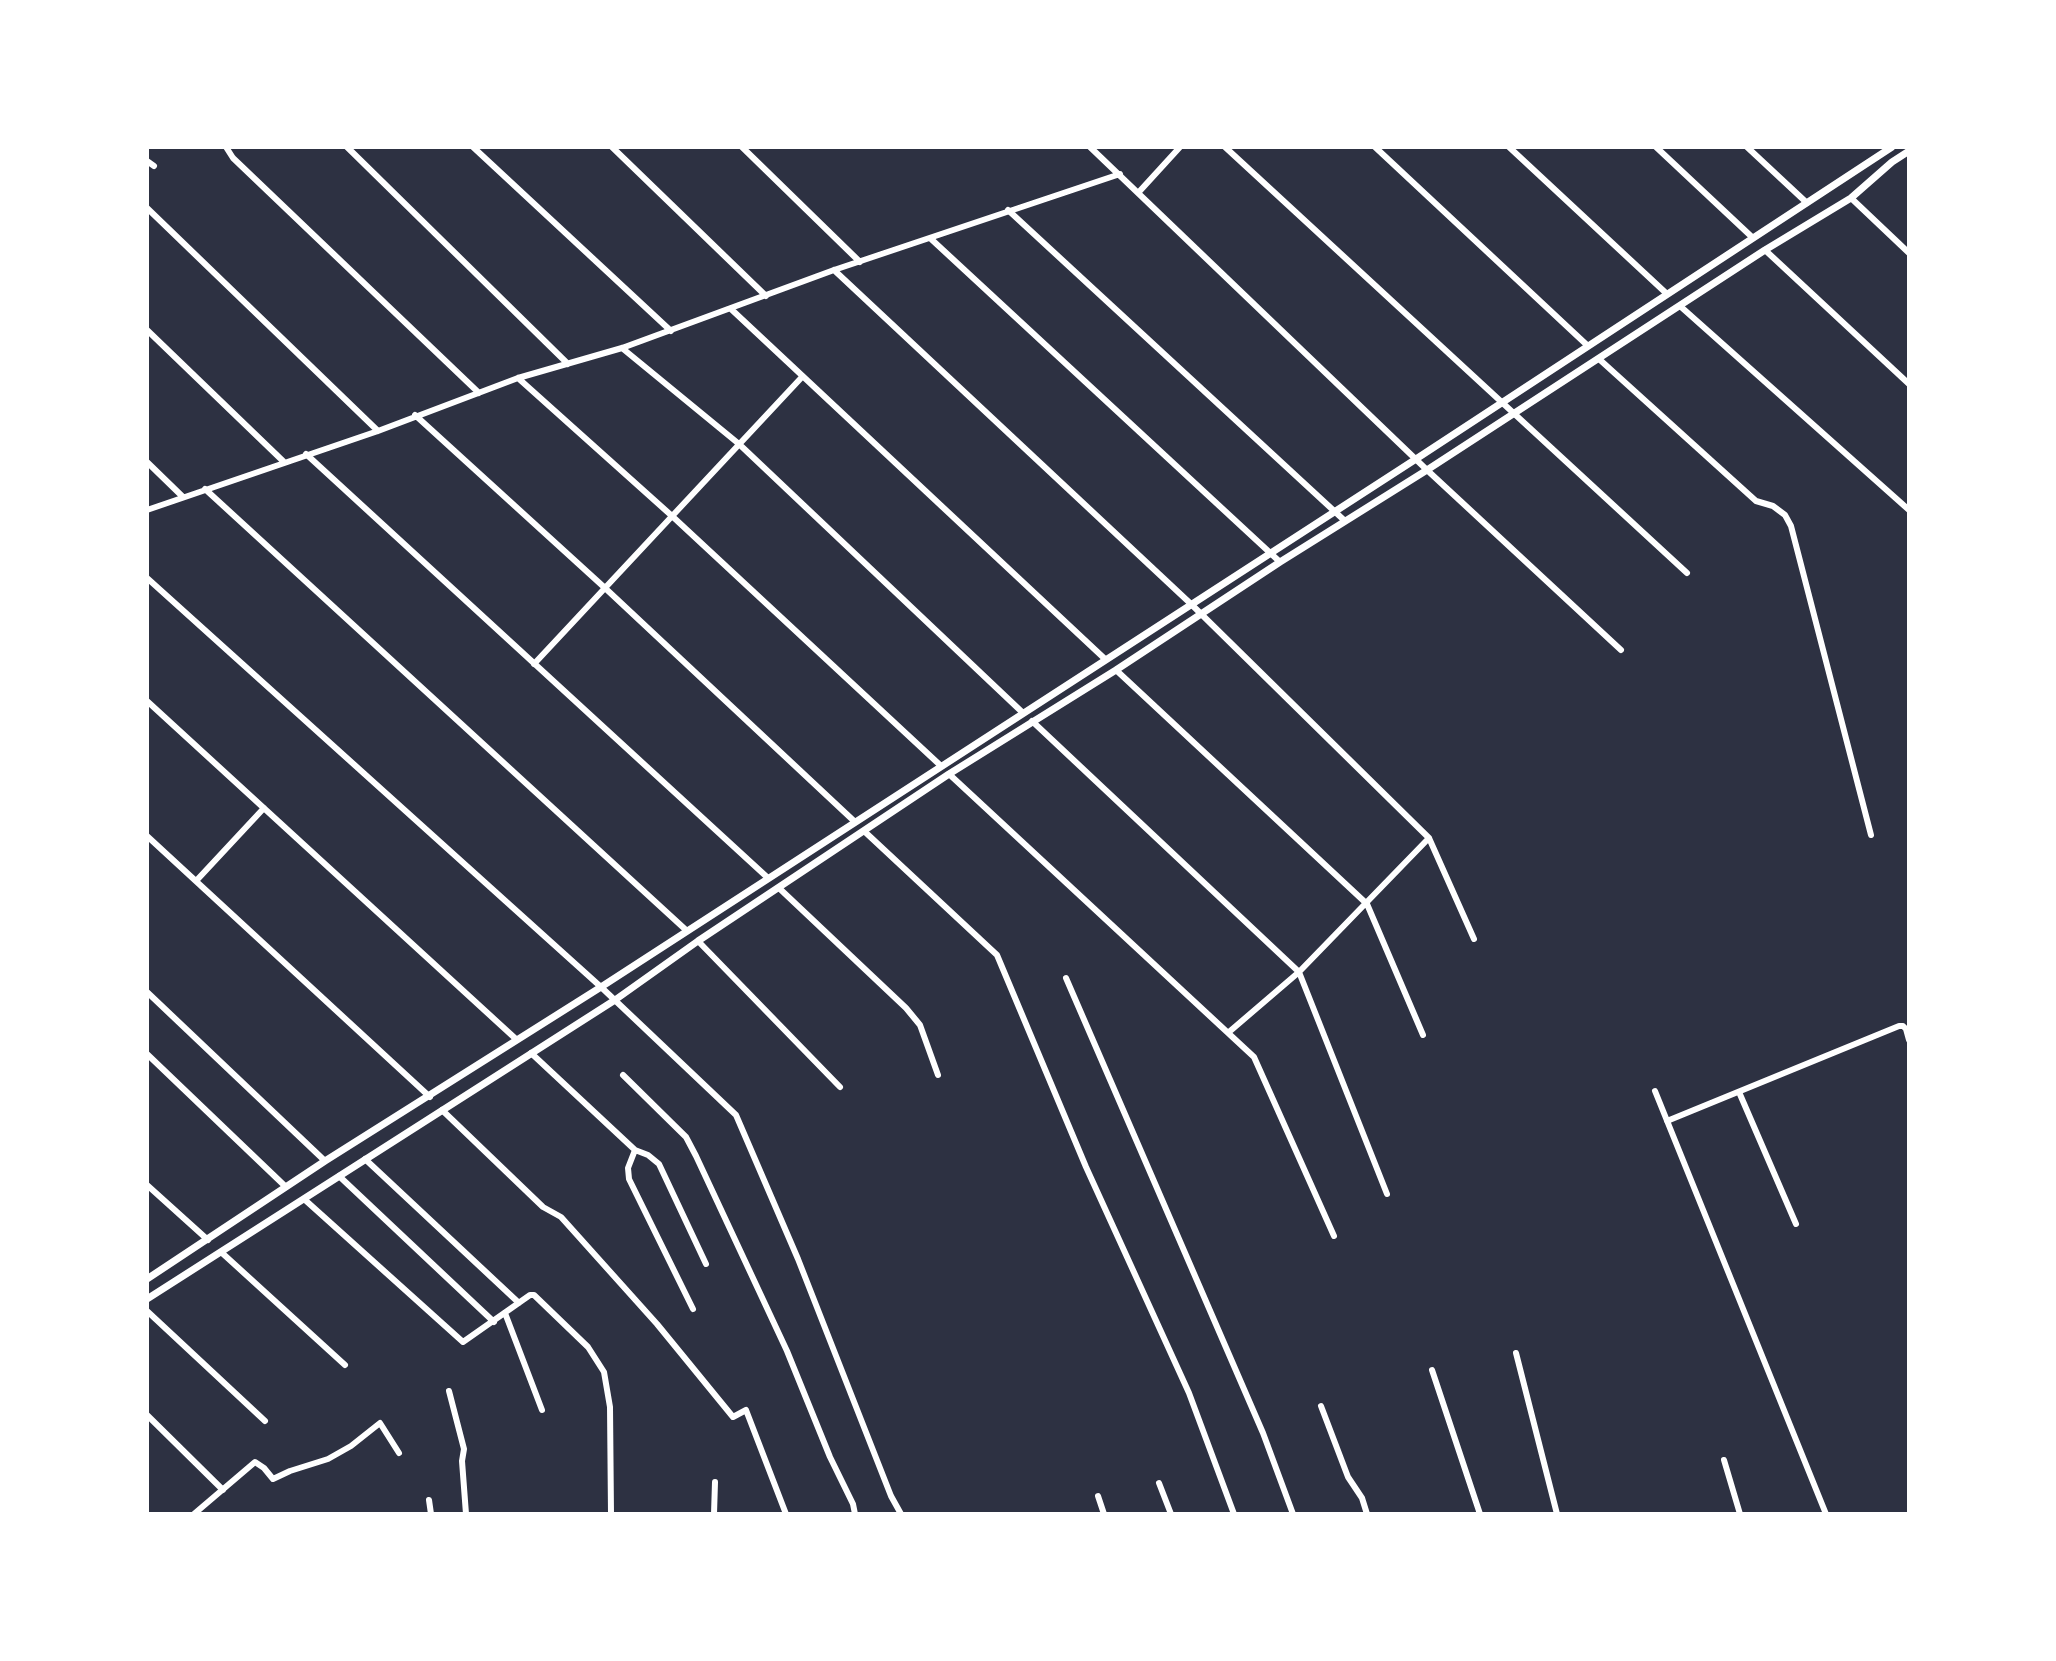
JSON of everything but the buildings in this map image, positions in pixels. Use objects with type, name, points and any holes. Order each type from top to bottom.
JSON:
[{"type":"street","points":[[226,147],[233,158],[479,393]]},
{"type":"street","points":[[347,147],[568,364]]},
{"type":"street","points":[[473,147],[671,331]]},
{"type":"street","points":[[612,147],[766,296]]},
{"type":"street","points":[[742,147],[860,262]]},
{"type":"street","points":[[1090,147],[1427,470],[1620,650]]},
{"type":"street","points":[[1139,192],[1180,147]]},
{"type":"street","points":[[1225,147],[1687,573]]},
{"type":"street","points":[[1376,147],[1588,346]]},
{"type":"street","points":[[1509,147],[1668,294]]},
{"type":"street","points":[[1656,147],[1753,238]]},
{"type":"street","points":[[1747,147],[1807,203]]},
{"type":"street","points":[[147,1279],[1335,512],[1892,147]]},
{"type":"street","points":[[147,1299],[615,1000],[698,941],[949,774],[1116,670],[1765,250],[1851,198],[1892,162],[1909,151]]},
{"type":"street","points":[[147,160],[154,166]]},
{"type":"street","points":[[147,510],[379,431],[415,415],[518,378],[622,348],[834,270],[1120,174]]},
{"type":"street","points":[[1851,198],[1909,253]]},
{"type":"street","points":[[147,208],[379,431]]},
{"type":"street","points":[[1009,210],[1345,521]]},
{"type":"street","points":[[930,238],[1280,562]]},
{"type":"street","points":[[1765,250],[1909,384]]},
{"type":"street","points":[[834,270],[1191,604],[1429,838],[1474,939]]},
{"type":"street","points":[[1680,306],[1909,510]]},
{"type":"street","points":[[732,309],[1105,659]]},
{"type":"street","points":[[147,330],[284,462]]},
{"type":"street","points":[[622,348],[739,444],[1022,712]]},
{"type":"street","points":[[1599,359],[1756,501],[1773,506],[1785,515],[1791,526],[1871,835]]},
{"type":"street","points":[[534,663],[802,377]]},
{"type":"street","points":[[518,378],[672,516],[940,765]]},
{"type":"street","points":[[415,415],[855,821]]},
{"type":"street","points":[[306,454],[768,878]]},
{"type":"street","points":[[147,462],[183,497]]},
{"type":"street","points":[[205,489],[686,930]]},
{"type":"street","points":[[147,578],[601,987],[736,1115],[798,1259],[891,1496],[901,1514]]},
{"type":"street","points":[[1116,670],[1367,904],[1423,1035]]},
{"type":"street","points":[[147,701],[517,1040]]},
{"type":"street","points":[[1032,721],[1299,972],[1387,1194]]},
{"type":"street","points":[[949,774],[1254,1057],[1334,1236]]},
{"type":"street","points":[[195,881],[264,808]]},
{"type":"street","points":[[864,831],[997,955],[1086,1167],[1189,1393],[1234,1514]]},
{"type":"street","points":[[147,836],[430,1097]]},
{"type":"street","points":[[1228,1032],[1299,972],[1429,838]]},
{"type":"street","points":[[780,888],[920,1025],[938,1075]]},
{"type":"street","points":[[698,941],[840,1087]]},
{"type":"street","points":[[1066,978],[1263,1433],[1293,1514]]},
{"type":"street","points":[[147,992],[326,1161]]},
{"type":"street","points":[[1667,1121],[1899,1026],[1906,1029],[1909,1040]]},
{"type":"street","points":[[531,1053],[635,1150],[648,1155],[659,1164],[706,1264]]},
{"type":"street","points":[[147,1054],[286,1188]]},
{"type":"street","points":[[623,1075],[686,1137],[787,1351],[855,1514]]},
{"type":"street","points":[[1655,1091],[1826,1514]]},
{"type":"street","points":[[1739,1092],[1796,1224]]},
{"type":"street","points":[[442,1110],[543,1207],[561,1217],[657,1324],[733,1417],[746,1410],[786,1514]]},
{"type":"street","points":[[635,1150],[628,1168],[629,1179],[693,1309]]},
{"type":"street","points":[[365,1159],[519,1303]]},
{"type":"street","points":[[339,1176],[494,1322]]},
{"type":"street","points":[[147,1185],[208,1240]]},
{"type":"street","points":[[304,1199],[463,1342],[530,1295],[588,1347],[604,1372],[610,1407],[611,1514]]},
{"type":"street","points":[[221,1252],[345,1365]]},
{"type":"street","points":[[147,1311],[265,1421]]},
{"type":"street","points":[[505,1313],[542,1409]]},
{"type":"street","points":[[1516,1353],[1558,1514]]},
{"type":"street","points":[[1433,1370],[1480,1514]]},
{"type":"street","points":[[449,1391],[464,1449],[462,1461],[466,1514]]},
{"type":"street","points":[[1321,1406],[1348,1477],[1362,1498],[1367,1514]]},
{"type":"street","points":[[147,1415],[222,1490]]},
{"type":"street","points":[[194,1514],[255,1462],[273,1479],[328,1459],[351,1446],[380,1423],[399,1453]]},
{"type":"street","points":[[1724,1460],[1740,1514]]},
{"type":"street","points":[[715,1482],[715,1514]]},
{"type":"street","points":[[1159,1483],[1171,1514]]},
{"type":"street","points":[[1098,1496],[1104,1514]]},
{"type":"street","points":[[429,1500],[431,1514]]}]
